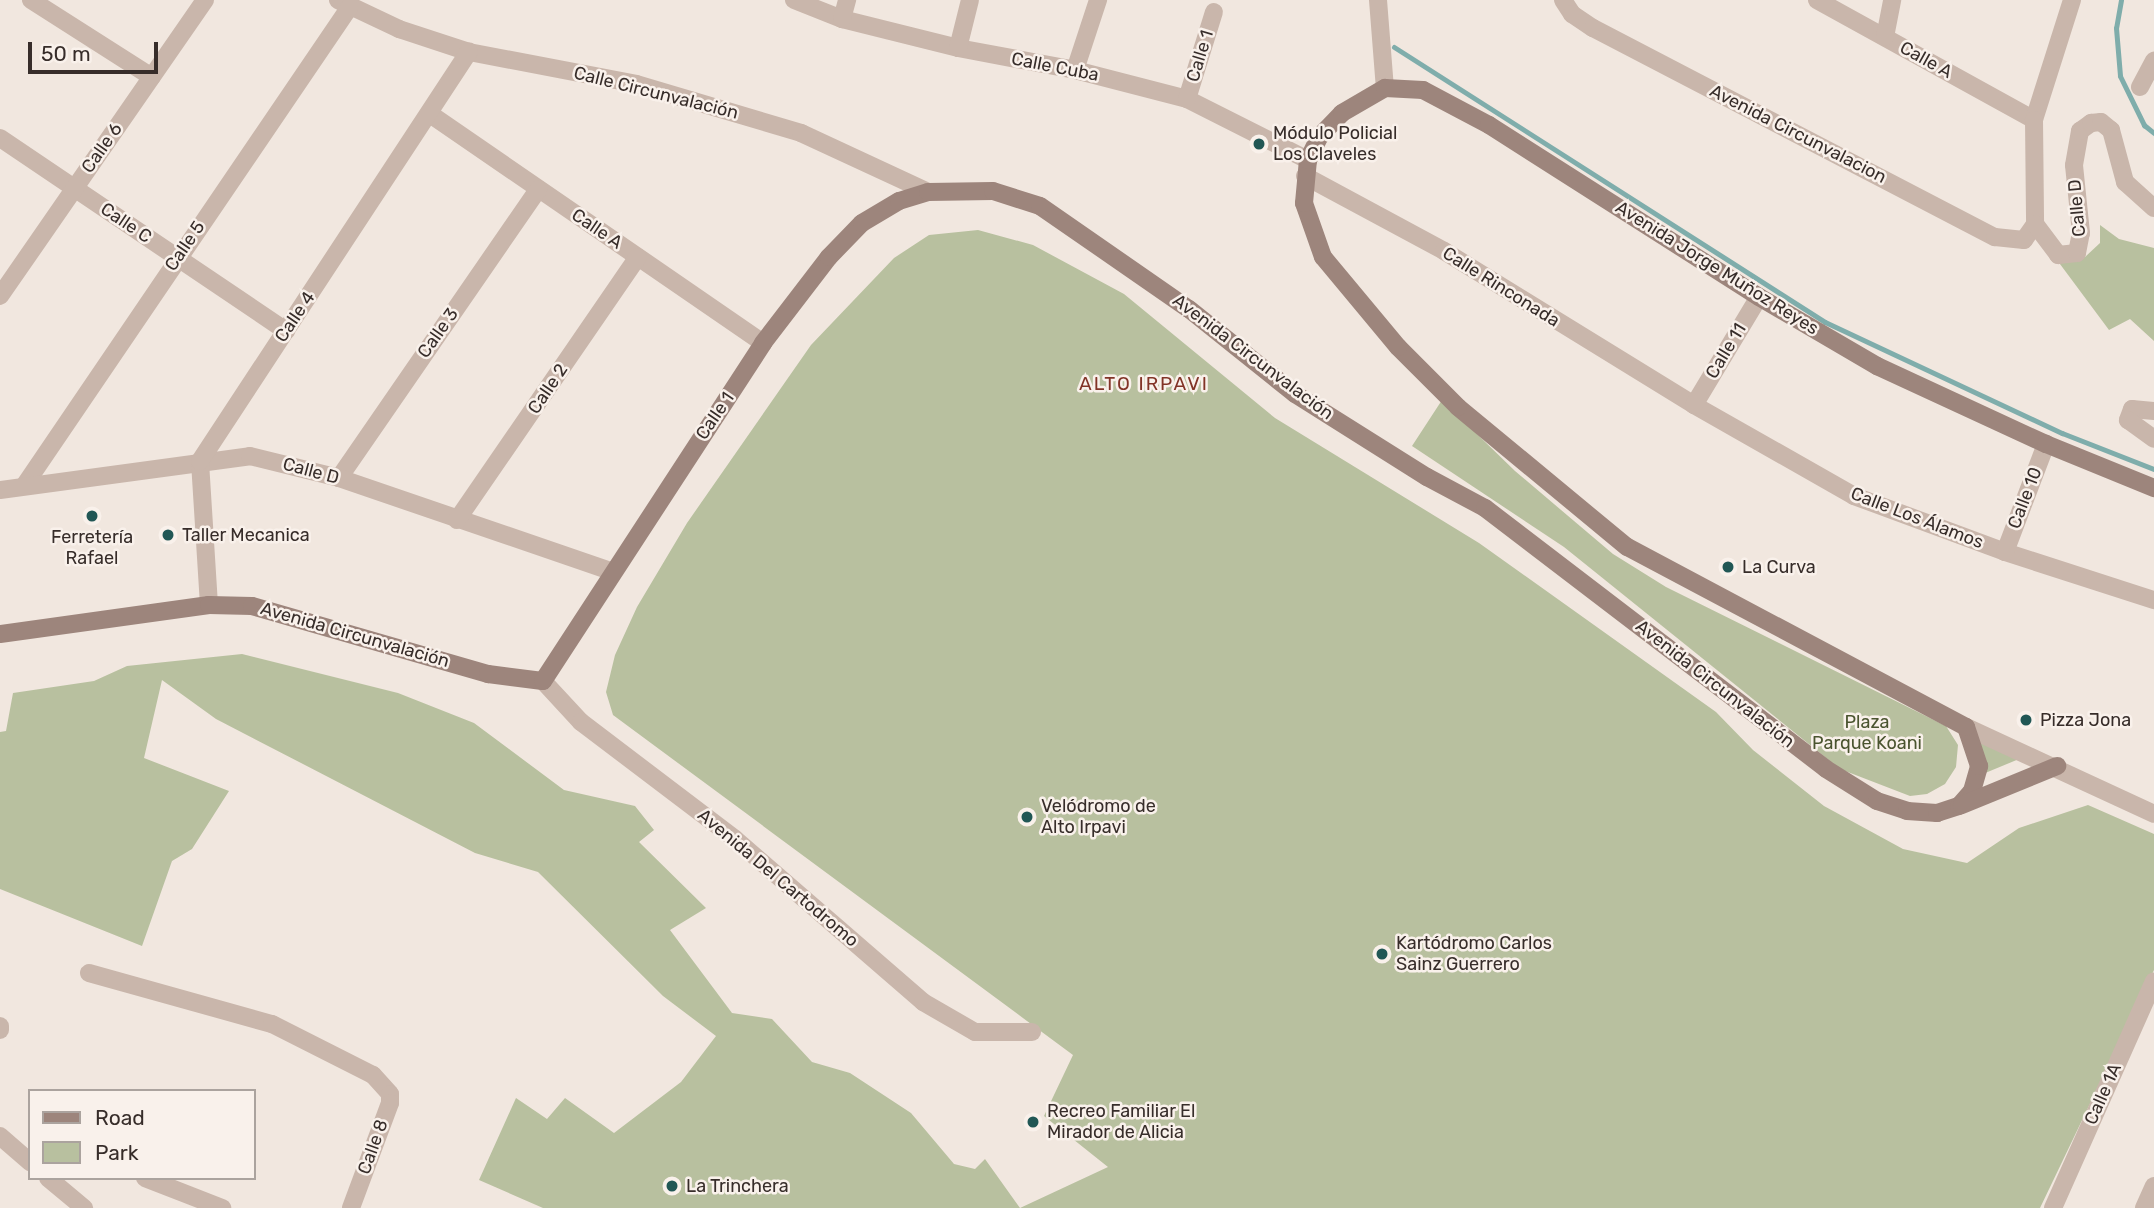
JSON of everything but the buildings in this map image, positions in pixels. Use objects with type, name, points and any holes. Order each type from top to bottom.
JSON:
[{"type":"street","points":[[31,0],[152,77]]},
{"type":"street","name":"Calle 6","points":[[0,296],[205,0]]},
{"type":"street","name":"Calle Cuba","points":[[793,0],[842,19],[958,48],[1075,70],[1187,99],[1306,168]]},
{"type":"street","points":[[842,19],[848,0]]},
{"type":"street","points":[[958,48],[970,0]]},
{"type":"street","points":[[1075,70],[1098,0]]},
{"type":"street","points":[[1378,0],[1385,88],[1342,113],[1319,137],[1306,168],[1304,203],[1323,257],[1415,364],[1550,485],[1649,560],[1966,727],[2057,766],[2154,814]]},
{"type":"street","name":"Avenida Circunvalacion","points":[[1563,0],[1572,14],[1592,28],[1994,237],[2024,240],[2035,224]]},
{"type":"street","name":"Calle A","points":[[1817,0],[2034,120]]},
{"type":"street","points":[[1885,37],[1892,0]]},
{"type":"street","points":[[2035,224],[2034,120],[2072,0]]},
{"type":"street","name":"Calle Circunvalación","points":[[344,4],[468,52],[636,84],[774,124],[898,175],[928,192]]},
{"type":"street","name":"Calle 5","points":[[24,486],[178,258],[344,4]]},
{"type":"street","name":"Calle 1","points":[[1187,99],[1214,12]]},
{"type":"street","name":"Calle 4","points":[[200,461],[430,114],[468,52]]},
{"type":"street","points":[[2140,87],[2154,61]]},
{"type":"street","name":"Avenida Jorge Muñoz Reyes","points":[[1385,88],[1423,90],[1489,125],[1759,297],[1877,366],[2046,444],[2154,488]]},
{"type":"street","name":"Calle A","points":[[430,114],[763,343]]},
{"type":"street","name":"Calle D","points":[[2035,224],[2058,255],[2077,253],[2081,233],[2074,165],[2081,131],[2091,123],[2101,122],[2111,130],[2125,182],[2154,208]]},
{"type":"street","name":"Calle C","points":[[0,138],[286,331]]},
{"type":"street","name":"Calle Rinconada","points":[[1306,168],[1693,405]]},
{"type":"street","name":"Calle 3","points":[[338,478],[538,189]]},
{"type":"street","name":"Avenida Circunvalación","points":[[928,192],[993,191],[1040,206],[1189,309],[1295,394],[1427,477],[1485,508],[1826,769],[1877,802],[1907,811],[1937,813],[2057,766]]},
{"type":"street","name":"Calle 1","points":[[543,681],[611,571],[799,291],[862,223],[899,201],[928,192]]},
{"type":"street","name":"Calle 2","points":[[457,520],[638,257]]},
{"type":"street","name":"Calle 11","points":[[1693,405],[1759,297]]},
{"type":"street","name":"Calle Los Álamos","points":[[1693,405],[1854,496],[2005,552],[2154,600]]},
{"type":"street","points":[[2154,411],[2132,409],[2128,420],[2154,439]]},
{"type":"street","name":"Calle 10","points":[[2005,552],[2046,444]]},
{"type":"street","name":"Calle D","points":[[0,490],[250,456],[338,478],[611,571]]},
{"type":"street","points":[[200,461],[209,605]]},
{"type":"street","name":"Avenida Circunvalación","points":[[0,635],[209,605],[252,606],[488,674],[543,681]]},
{"type":"street","name":"Avenida Del Cartodromo","points":[[543,681],[581,722],[735,839],[923,1002],[975,1032],[1032,1032]]},
{"type":"street","points":[[1959,806],[1972,791],[1979,766],[1966,727]]},
{"type":"street","name":"Calle 8","points":[[89,973],[272,1024],[359,1067],[386,1087],[390,1103],[351,1208]]},
{"type":"street","name":"Calle 1A","points":[[2053,1208],[2154,981]]},
{"type":"street","points":[[2,1139],[28,1139]]},
{"type":"street","points":[[2,1139],[28,1160]]},
{"type":"street","points":[[50,1180],[84,1208]]},
{"type":"street","points":[[150,1180],[222,1208]]},
{"type":"street","points":[[2144,1208],[2154,1186]]},
{"type":"green space","points":[[2100,225],[2119,239],[2154,248],[2154,341],[2130,319],[2109,330],[2057,260],[2085,257],[2100,243]]},
{"type":"green space","points":[[978,230],[1033,245],[1124,294],[1275,418],[1479,543],[1716,712],[1753,750],[1824,806],[1903,849],[1967,863],[2019,828],[2088,805],[2154,834],[2154,970],[2040,1208],[1020,1208],[1108,1167],[1044,1116],[1073,1055],[613,715],[606,692],[615,655],[637,607],[687,523],[811,345],[894,258],[929,235]]},
{"type":"green space","name":"Plaza Parque Koani","points":[[1442,400],[1515,471],[1613,554],[1666,587],[1946,726],[1958,745],[1956,767],[1945,784],[1927,794],[1910,796],[1840,769],[1564,547],[1412,446]]},
{"type":"green space","points":[[242,654],[398,693],[474,723],[564,790],[635,806],[654,830],[639,842],[706,908],[670,930],[732,1013],[772,1019],[812,1062],[850,1073],[911,1113],[954,1164],[975,1169],[985,1159],[1020,1208],[543,1208],[479,1180],[516,1098],[547,1119],[565,1098],[614,1133],[681,1082],[716,1036],[663,996],[538,872],[475,853],[216,719],[162,680],[144,758],[229,791],[192,849],[172,861],[142,946],[0,889],[0,732],[6,731],[13,693],[94,681],[127,666]]},
{"type":"green space","points":[[1977,739],[2019,759],[1978,776]]},
{"type":"waterway","points":[[2121,0],[2116,28],[2120,76],[2144,125],[2154,133]]},
{"type":"waterway","points":[[1394,47],[1825,322],[2062,433],[2154,469]]},
{"type":"place","name":"Módulo Policial Los Claveles","points":[[1259,144]]},
{"type":"place","name":"Ferretería Rafael","points":[[92,516]]},
{"type":"place","name":"Taller Mecanica","points":[[168,535]]},
{"type":"place","name":"La Curva","points":[[1728,567]]},
{"type":"place","name":"Pizza Jona","points":[[2026,720]]},
{"type":"place","name":"Velódromo de Alto Irpavi","points":[[1027,817]]},
{"type":"place","name":"Kartódromo Carlos Sainz Guerrero","points":[[1382,954]]},
{"type":"place","name":"Recreo Familiar El Mirador de Alicia","points":[[1033,1122]]},
{"type":"place","name":"La Trinchera","points":[[672,1186]]},
{"type":"district","name":"ALTO IRPAVI","points":[[1144,384]]}]
